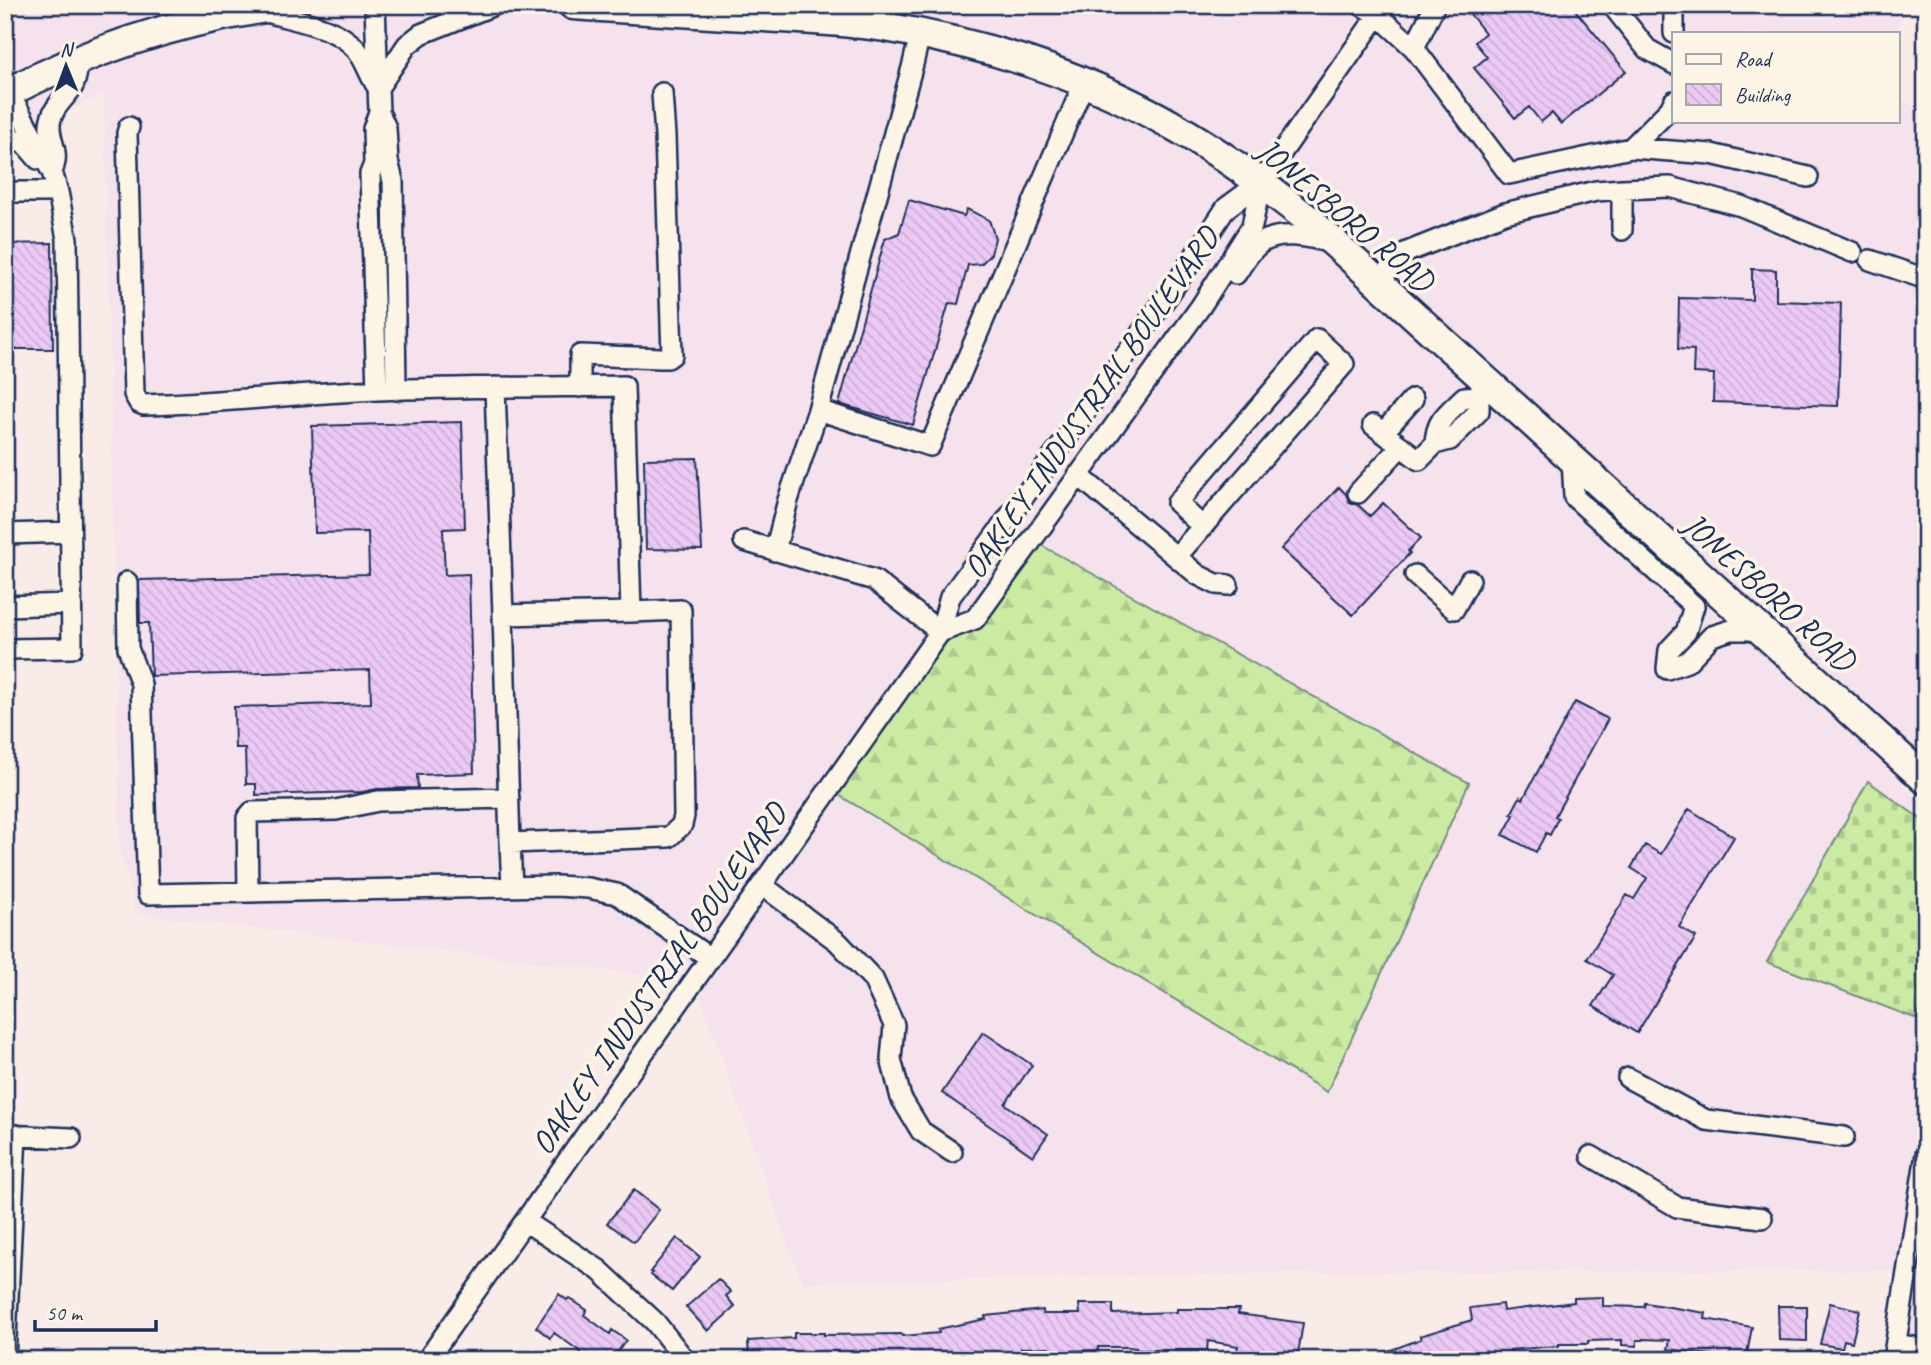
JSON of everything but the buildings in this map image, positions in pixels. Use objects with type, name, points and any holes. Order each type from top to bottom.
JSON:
[{"type":"highway","points":[[7,93],[79,59],[224,10],[286,5]]},
{"type":"highway","name":"JONESBORO ROAD","points":[[573,5],[821,20],[886,16],[920,34],[981,47],[1101,89],[1178,128],[1261,182],[1309,220],[1377,282],[1485,390],[1572,458],[1926,780]]},
{"type":"street","points":[[375,5],[379,112],[373,129],[374,164],[370,174],[387,390]]},
{"type":"street","points":[[378,88],[414,39],[432,29],[494,5]]},
{"type":"street","points":[[1414,48],[1435,5]]},
{"type":"street","points":[[1612,5],[1647,49],[1672,63]]},
{"type":"street","points":[[1674,5],[1674,32]]},
{"type":"street","points":[[256,9],[331,31],[346,39],[356,48],[378,88]]},
{"type":"street","points":[[1374,9],[1414,48],[1508,174],[1631,148],[1711,155],[1808,177]]},
{"type":"street","name":"OAKLEY INDUSTRIAL BOULEVARD","points":[[427,1360],[940,632],[950,597],[1072,431],[1226,208],[1261,182],[1374,9]]},
{"type":"street","points":[[775,551],[788,500],[818,410],[920,34]]},
{"type":"street","points":[[52,173],[57,154],[51,132],[52,115],[74,85],[79,59]]},
{"type":"street","points":[[818,410],[930,446],[1084,83]]},
{"type":"street","points":[[5,649],[72,648],[67,239],[52,173],[7,93]]},
{"type":"street","points":[[580,387],[580,355],[661,358],[673,355],[662,93]]},
{"type":"street","points":[[1631,148],[1672,105]]},
{"type":"street","points":[[129,127],[127,133],[134,394],[139,403],[190,404],[387,390],[624,386],[631,612]]},
{"type":"street","points":[[5,135],[26,145],[52,173]]},
{"type":"street","name":"OAKLEY INDUSTRIAL BOULEVARD","points":[[940,632],[975,619],[1201,306],[1252,226],[1261,182]]},
{"type":"street","points":[[1377,282],[1408,252],[1505,213],[1596,191],[1670,187],[1741,206],[1861,256],[1926,279]]},
{"type":"street","points":[[1622,189],[1622,230]]},
{"type":"street","points":[[5,192],[58,192]]},
{"type":"street","points":[[1144,385],[1164,379],[1255,247],[1279,237],[1321,240],[1339,247]]},
{"type":"street","points":[[1177,556],[1203,527],[1344,363],[1317,339],[1177,503],[1203,527]]},
{"type":"street","points":[[495,387],[512,887]]},
{"type":"street","points":[[1413,399],[1378,429],[1419,460],[1435,444],[1450,440],[1479,411],[1485,390]]},
{"type":"street","points":[[1358,493],[1401,446]]},
{"type":"street","points":[[1572,458],[1574,497],[1694,606],[1686,632],[1669,650],[1667,669],[1687,662],[1712,636],[1731,629],[1761,630]]},
{"type":"street","points":[[1078,475],[1198,575],[1216,584],[1228,585]]},
{"type":"street","points":[[5,534],[70,533]]},
{"type":"street","points":[[744,541],[874,580],[940,632]]},
{"type":"street","points":[[1415,575],[1454,609],[1470,580]]},
{"type":"street","points":[[127,582],[128,648],[141,684],[148,894],[578,888],[617,894],[710,958]]},
{"type":"street","points":[[5,606],[71,604]]},
{"type":"street","points":[[503,615],[681,610],[684,747],[682,825],[669,836],[510,843]]},
{"type":"street","points":[[248,892],[247,818],[253,813],[336,810],[377,801],[509,797]]},
{"type":"street","points":[[762,885],[838,942],[873,979],[894,1025],[891,1059],[901,1098],[921,1130],[952,1152]]},
{"type":"street","points":[[1628,1078],[1706,1120],[1844,1138]]},
{"type":"street","points":[[5,1359],[11,1135],[71,1138]]},
{"type":"street","points":[[1926,1154],[1895,1352],[1926,1349]]},
{"type":"street","points":[[1591,1156],[1677,1207],[1762,1218]]},
{"type":"street","points":[[525,1221],[599,1269],[655,1322],[685,1360]]},
{"type":"shaded area","points":[[5,5],[1900,5],[1899,52],[1899,32],[1672,32],[1672,122],[1899,122],[1899,98],[1926,111],[1926,736],[1902,785],[1926,805],[1926,1360],[1891,1360],[1901,1270],[1287,1273],[802,1283],[694,981],[136,914],[120,846],[104,93],[5,141]],"holes":[[[1469,784],[1327,1092],[825,787]]]},
{"type":"green space","points":[[1030,539],[1469,783],[1327,1092],[824,786]]},
{"type":"green space","points":[[1868,781],[1926,823],[1926,992],[1917,1019],[1767,962]]}]
